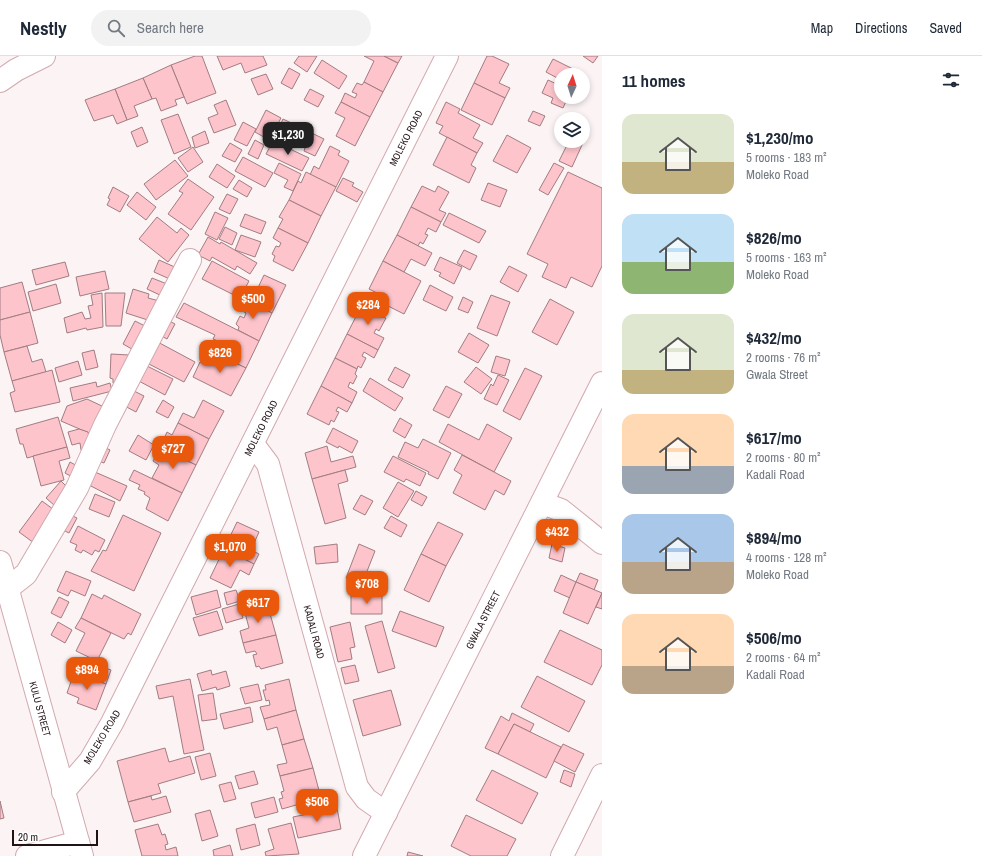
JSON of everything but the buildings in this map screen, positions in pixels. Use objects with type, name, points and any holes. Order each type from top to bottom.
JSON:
[{"type":"street","points":[[0,81],[16,70],[44,56]]},
{"type":"street","name":"MOLEKO ROAD","points":[[63,792],[90,761],[112,723],[447,56]]},
{"type":"street","points":[[7,589],[26,574],[77,488],[105,425],[190,260]]},
{"type":"street","name":"GWALA STREET","points":[[364,856],[602,383]]},
{"type":"street","name":"KADALI ROAD","points":[[253,444],[268,464],[357,786],[366,799],[386,813]]},
{"type":"street","points":[[542,503],[560,510],[602,542]]},
{"type":"street","name":"KULU STREET","points":[[0,562],[80,849]]},
{"type":"street","points":[[562,856],[602,775]]},
{"type":"street","points":[[27,856],[80,849]]}]
